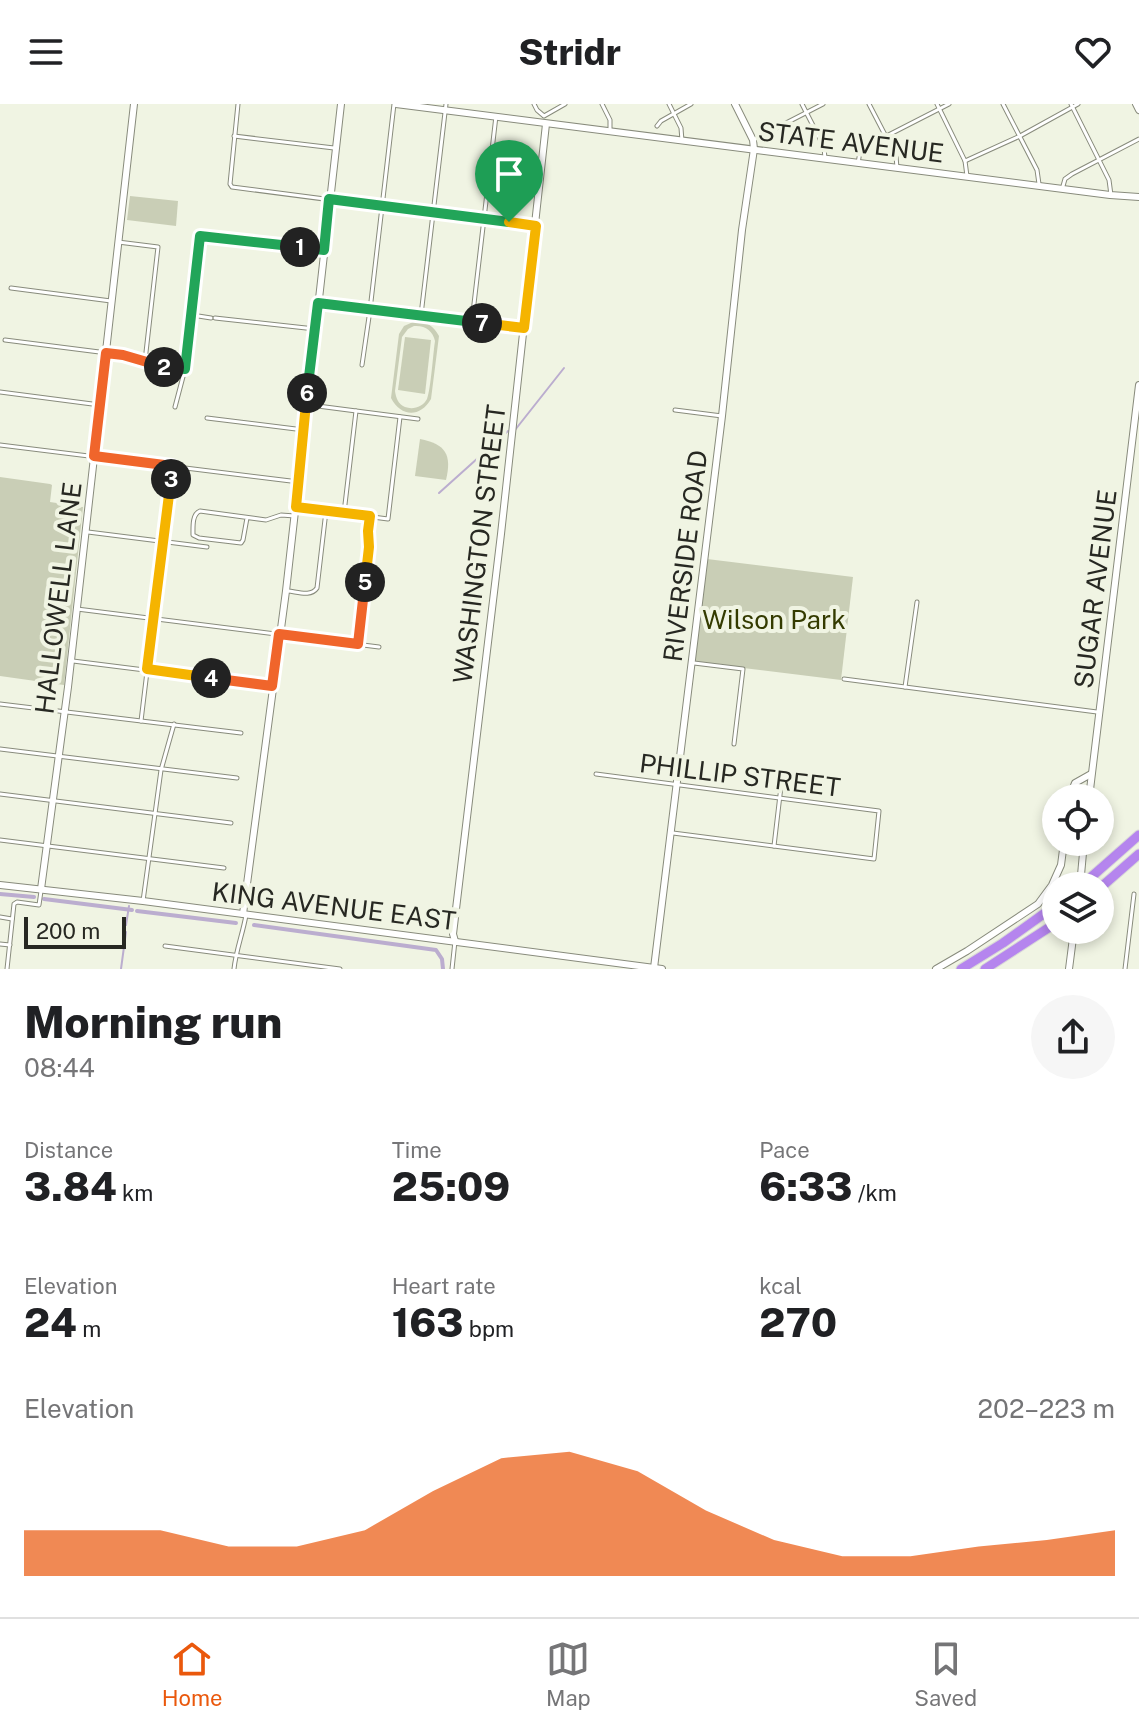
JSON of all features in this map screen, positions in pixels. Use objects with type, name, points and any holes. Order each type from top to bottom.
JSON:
[{"type":"highway","points":[[1094,872],[1139,835]]},
{"type":"highway","points":[[1114,876],[1139,854]]},
{"type":"highway","points":[[961,969],[1042,915]]},
{"type":"highway","points":[[985,969],[1042,932]]},
{"type":"street","name":"HALLOWELL LANE","points":[[12,919],[17,902],[39,905],[48,846],[134,104]]},
{"type":"street","points":[[238,104],[232,187],[536,226]]},
{"type":"street","points":[[234,969],[243,935],[286,591],[341,104]]},
{"type":"street","points":[[362,365],[395,104]]},
{"type":"street","name":"STATE AVENUE","points":[[395,104],[446,107],[682,141],[1139,199]]},
{"type":"street","points":[[534,104],[545,120],[565,104]]},
{"type":"street","points":[[602,104],[610,120],[610,131]]},
{"type":"street","points":[[669,104],[681,128],[682,141]]},
{"type":"street","points":[[657,126],[691,104]]},
{"type":"street","points":[[735,104],[753,140],[823,104]]},
{"type":"street","points":[[802,104],[824,147],[825,159]]},
{"type":"street","points":[[869,104],[898,159],[897,168]]},
{"type":"street","points":[[858,163],[862,150],[938,106],[949,104]]},
{"type":"street","points":[[1003,104],[1037,170],[1039,186]]},
{"type":"street","points":[[965,161],[1020,136],[1071,105],[1078,104]]},
{"type":"street","points":[[1136,104],[1139,110]]},
{"type":"street","points":[[1071,105],[1109,180],[1110,195]]},
{"type":"street","points":[[938,106],[965,161],[967,176]]},
{"type":"street","points":[[421,315],[446,107]]},
{"type":"street","points":[[472,321],[496,116]]},
{"type":"street","name":"WASHINGTON STREET","points":[[452,969],[453,934],[503,519],[545,120]]},
{"type":"street","points":[[234,136],[337,149]]},
{"type":"street","points":[[1062,189],[1067,177],[1139,139]]},
{"type":"street","name":"RIVERSIDE ROAD","points":[[654,968],[753,140]]},
{"type":"street","points":[[175,407],[185,369],[200,236],[324,250]]},
{"type":"street","points":[[118,242],[158,247],[145,361]]},
{"type":"street","points":[[11,288],[111,301]]},
{"type":"street","points":[[318,303],[524,328]]},
{"type":"street","points":[[192,315],[315,329]]},
{"type":"street","points":[[5,340],[123,355],[162,367],[185,369]]},
{"type":"street","name":"SUGAR AVENUE","points":[[1090,784],[1139,385]]},
{"type":"street","points":[[0,392],[100,405]]},
{"type":"street","points":[[306,405],[418,419]]},
{"type":"street","points":[[675,410],[722,416]]},
{"type":"street","points":[[344,513],[356,411]]},
{"type":"street","points":[[296,507],[388,519],[400,417]]},
{"type":"street","points":[[207,418],[304,430]]},
{"type":"street","points":[[0,445],[299,482]]},
{"type":"street","points":[[141,721],[172,466]]},
{"type":"street","points":[[286,591],[309,593],[317,588],[326,511]]},
{"type":"street","points":[[247,518],[241,543],[193,535],[195,514],[198,512],[266,520],[281,515],[295,516]]},
{"type":"street","points":[[358,644],[370,516]]},
{"type":"street","points":[[86,532],[207,547]]},
{"type":"street","points":[[905,687],[917,602]]},
{"type":"street","points":[[77,609],[379,647]]},
{"type":"street","points":[[71,661],[272,686]]},
{"type":"street","points":[[691,663],[743,669],[734,744]]},
{"type":"street","points":[[844,679],[1100,712]]},
{"type":"street","points":[[0,704],[241,733]]},
{"type":"street","points":[[143,901],[161,770],[174,724]]},
{"type":"street","points":[[0,749],[237,778]]},
{"type":"street","name":"PHILLIP STREET","points":[[596,774],[879,811],[874,859],[774,846]]},
{"type":"street","points":[[1075,784],[1091,774]]},
{"type":"street","points":[[671,833],[774,846],[782,778]]},
{"type":"street","points":[[0,794],[231,823]]},
{"type":"street","points":[[0,840],[224,868]]},
{"type":"street","points":[[936,969],[1038,904],[1052,885],[1062,856]]},
{"type":"street","name":"KING AVENUE EAST","points":[[0,885],[662,969]]},
{"type":"street","points":[[1125,969],[1134,894]]},
{"type":"street","points":[[0,917],[12,919],[7,969]]},
{"type":"street","points":[[0,944],[10,945]]},
{"type":"street","points":[[1069,969],[1072,944]]},
{"type":"street","points":[[165,946],[340,969]]},
{"type":"green space","points":[[130,196],[178,201],[176,226],[127,220]]},
{"type":"green space","points":[[413,322],[425,323],[439,336],[431,399],[422,410],[411,413],[400,409],[391,398],[399,334],[404,326]],"holes":[[[414,326],[428,329],[435,341],[427,399],[418,407],[408,408],[399,402],[395,391],[402,337]]]},
{"type":"green space","points":[[405,337],[431,340],[425,394],[398,390]]},
{"type":"green space","points":[[420,439],[436,444],[445,452],[448,464],[446,480],[415,476]]},
{"type":"green space","points":[[0,477],[50,484],[50,502],[83,507],[64,685],[0,676]]},
{"type":"green space","name":"Wilson Park","points":[[707,559],[853,577],[841,680],[694,662]]},
{"type":"waterway","points":[[515,430],[564,368]]},
{"type":"waterway","points":[[439,493],[508,431]]},
{"type":"waterway","points":[[0,894],[34,897]]},
{"type":"waterway","points":[[44,899],[132,910]]},
{"type":"waterway","points":[[126,925],[129,906]]},
{"type":"waterway","points":[[137,911],[236,923]]},
{"type":"waterway","points":[[254,925],[436,950],[442,959],[443,969]]},
{"type":"waterway","points":[[121,969],[126,932]]},
{"type":"route","points":[[329,199],[509,222],[536,226],[524,328],[318,303],[296,507],[370,516],[358,644],[279,634],[272,686],[147,669],[172,466],[94,456],[106,353],[162,367],[185,369],[200,236],[324,250],[329,199]]}]
